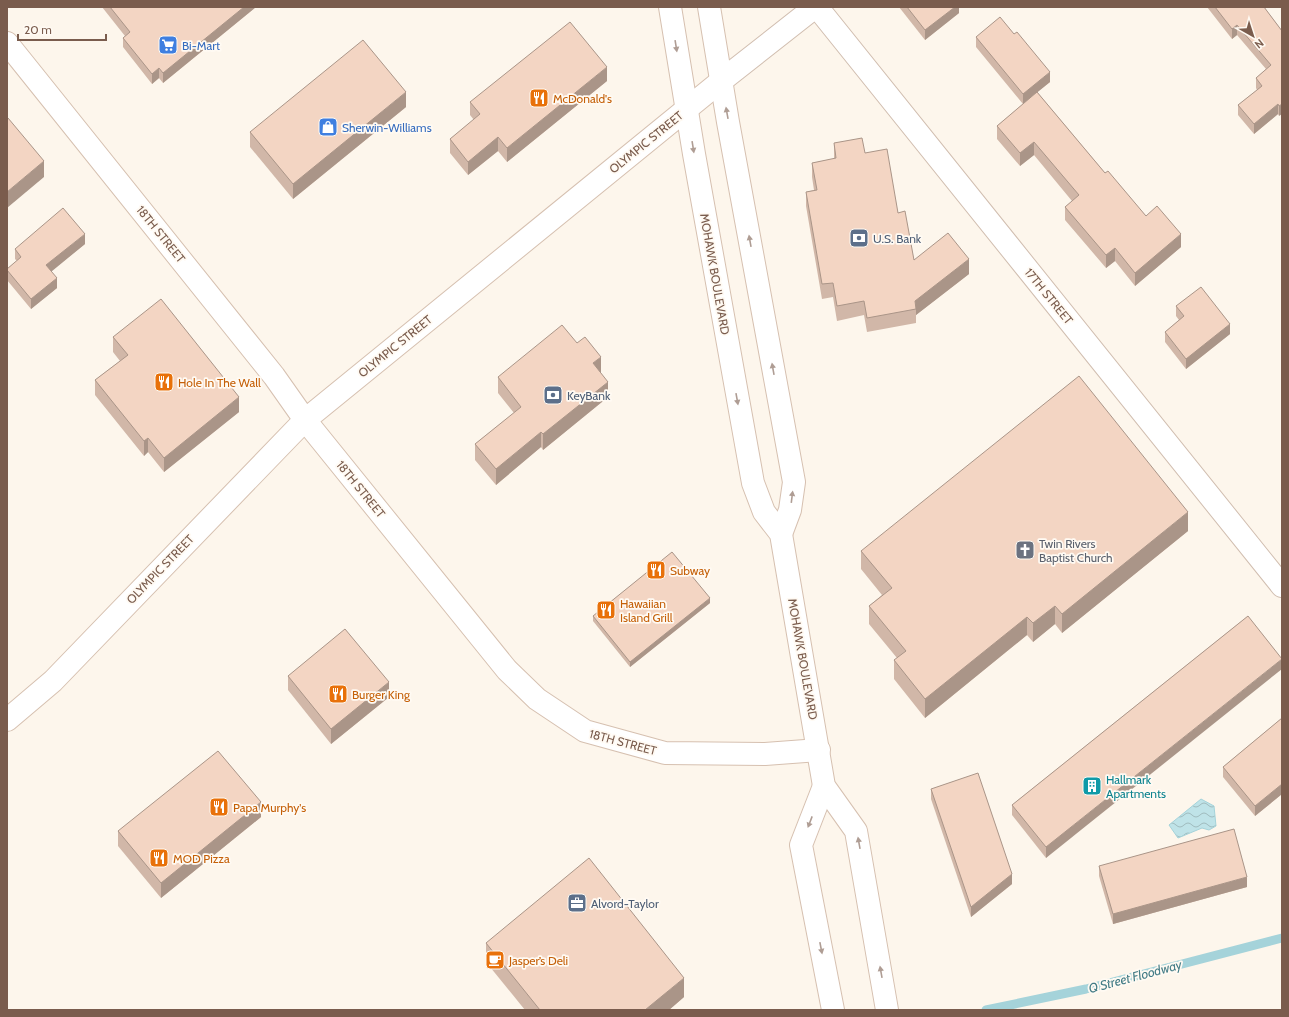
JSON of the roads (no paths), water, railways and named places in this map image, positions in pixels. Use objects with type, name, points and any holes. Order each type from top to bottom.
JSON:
[{"type":"main road","name":"MOHAWK BOULEVARD","points":[[670,7],[753,483],[764,512],[781,534],[824,786],[856,832],[887,1010]]},
{"type":"main road","points":[[709,7],[721,81],[794,482],[790,510],[781,534]]},
{"type":"main road","name":"OLYMPIC STREET","points":[[7,720],[53,681],[304,420],[687,108],[816,7]]},
{"type":"main road","name":"17TH STREET","points":[[816,7],[1282,586]]},
{"type":"main road","name":"18TH STREET","points":[[7,44],[274,376],[304,420],[507,670],[536,699],[585,732],[665,753],[764,754],[819,750]]},
{"type":"main road","name":"MOHAWK BOULEVARD","points":[[824,786],[801,845],[833,1010]]},
{"type":"water","points":[[1201,799],[1214,806],[1216,826],[1209,830],[1202,828],[1178,838],[1169,825]]},
{"type":"waterway","name":"Q Street Floodway","points":[[986,1010],[1086,989],[1282,938]]},
{"type":"place","name":"Bi-Mart","points":[[168,45]]},
{"type":"place","name":"McDonald's","points":[[539,98]]},
{"type":"place","name":"Sherwin-Williams","points":[[328,127]]},
{"type":"place","name":"U.S. Bank","points":[[859,238]]},
{"type":"place","name":"Hole In The Wall","points":[[164,382]]},
{"type":"place","name":"KeyBank","points":[[553,395]]},
{"type":"place","name":"Twin Rivers Baptist Church","points":[[1025,550]]},
{"type":"place","name":"Subway","points":[[656,570]]},
{"type":"place","name":"Hawaiian Island Grill","points":[[606,610]]},
{"type":"place","name":"Burger King","points":[[338,694]]},
{"type":"place","name":"Hallmark Apartments","points":[[1092,786]]},
{"type":"place","name":"Papa Murphy's","points":[[219,807]]},
{"type":"place","name":"MOD Pizza","points":[[159,858]]},
{"type":"place","name":"Alvord-Taylor","points":[[577,903]]},
{"type":"place","name":"Jasper’s Deli","points":[[495,960]]}]
